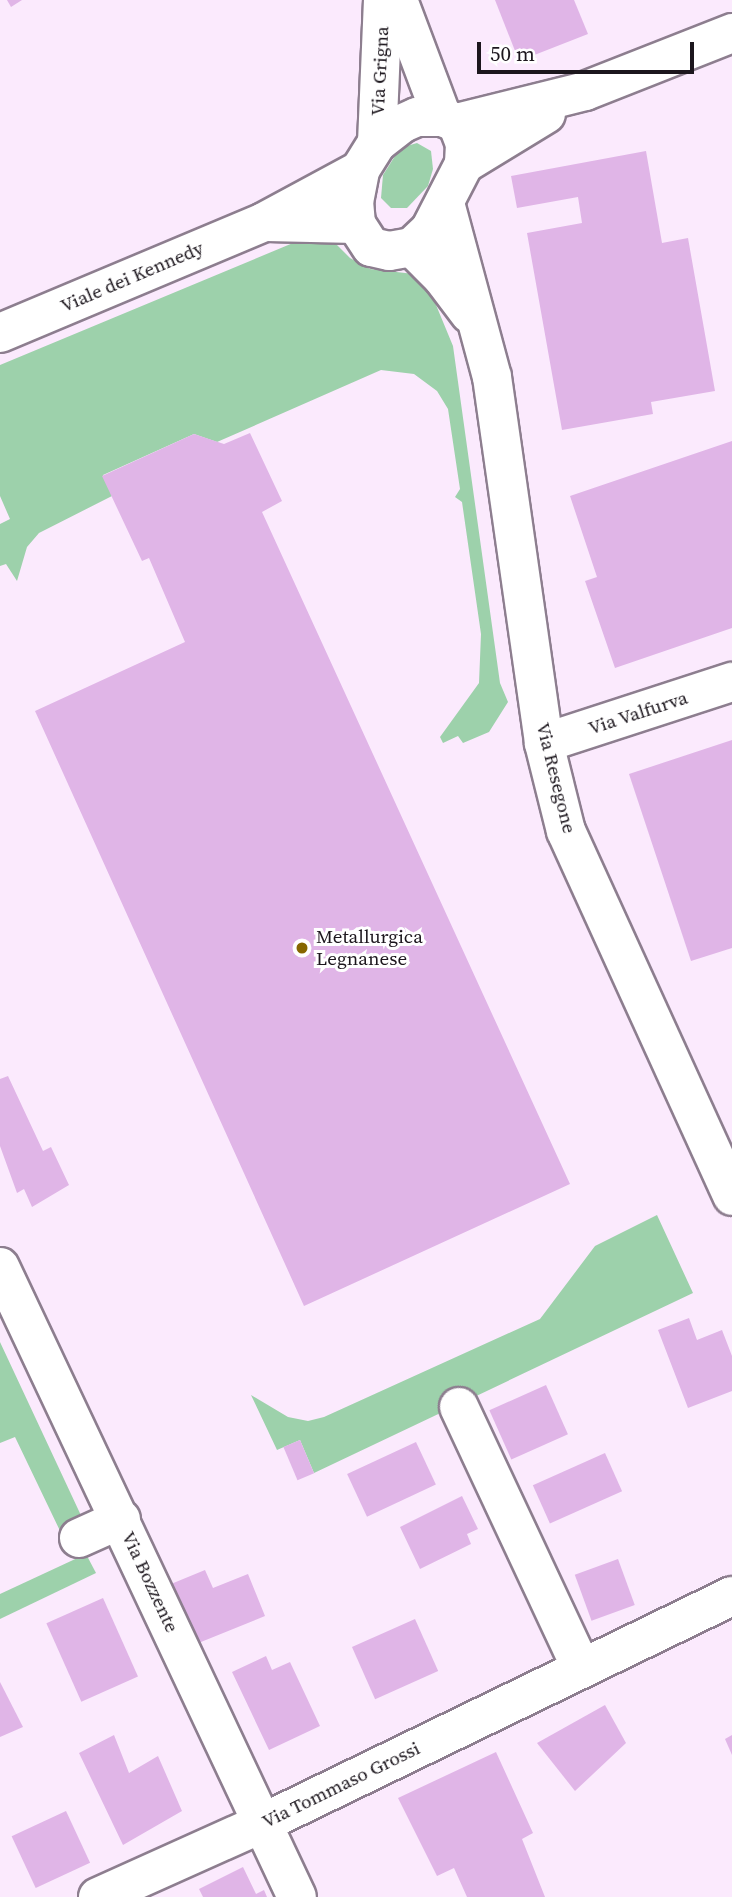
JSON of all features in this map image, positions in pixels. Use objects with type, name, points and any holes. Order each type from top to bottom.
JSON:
[{"type":"street","name":"Via Grigna","points":[[368,156],[383,0]]},
{"type":"street","name":"Via Grigna","points":[[398,0],[449,120]]},
{"type":"street","name":"Viale dei Kennedy","points":[[0,333],[264,222],[368,156],[417,117],[449,120],[585,91],[732,33]]},
{"type":"street","name":"Viale dei Kennedy","points":[[464,164],[585,91]]},
{"type":"street","points":[[368,156],[354,202],[360,237],[372,247],[389,251],[412,247],[430,230],[464,164],[465,144],[449,120]]},
{"type":"street","name":"Via Resegone","points":[[445,203],[481,330],[544,743],[566,831],[732,1196]]},
{"type":"street","name":"Viale dei Kennedy","points":[[264,222],[356,224]]},
{"type":"street","name":"Via Resegone","points":[[412,247],[442,277],[481,330]]},
{"type":"street","name":"Via Valfurva","points":[[544,743],[732,682]]},
{"type":"street","name":"Via Bozzente","points":[[0,1267],[298,1897]]},
{"type":"street","points":[[459,1407],[582,1667]]},
{"type":"street","points":[[79,1538],[121,1519]]},
{"type":"street","name":"Via Tommaso Grossi","points":[[98,1897],[263,1824],[732,1596]]},
{"type":"green space","points":[[417,143],[431,151],[433,169],[428,186],[407,208],[391,208],[381,198],[383,175],[400,148]]},
{"type":"green space","points":[[305,238],[330,238],[350,258],[370,269],[414,274],[429,288],[453,346],[500,683],[508,702],[489,732],[463,743],[458,736],[443,743],[440,737],[479,683],[481,634],[462,502],[455,497],[460,489],[448,409],[437,391],[414,374],[381,370],[217,442],[194,434],[103,475],[112,496],[39,533],[27,547],[17,581],[6,564],[0,566],[0,524],[10,519],[0,496],[0,365]]},
{"type":"green space","points":[[657,1215],[693,1293],[314,1473],[300,1440],[277,1450],[251,1395],[288,1417],[308,1421],[324,1417],[540,1319],[595,1246]]},
{"type":"green space","points":[[0,1342],[85,1524],[62,1535],[15,1437],[0,1443]]},
{"type":"green space","points":[[86,1554],[96,1573],[0,1619],[0,1594]]},
{"type":"building","points":[[7,0],[22,0],[11,7]]},
{"type":"building","points":[[495,0],[574,0],[588,34],[519,61]]},
{"type":"building","points":[[646,151],[662,243],[688,238],[715,391],[651,402],[653,414],[562,430],[527,233],[582,223],[578,197],[517,208],[511,176]]},
{"type":"building","name":"Metallurgica Legnanese","points":[[250,433],[282,501],[262,512],[570,1184],[304,1306],[35,711],[185,642],[149,558],[142,561],[102,476],[194,434],[224,444]]},
{"type":"building","points":[[732,441],[732,628],[615,668],[585,581],[597,577],[570,496]]},
{"type":"building","points":[[732,740],[732,948],[691,961],[629,774]]},
{"type":"building","points":[[8,1076],[43,1151],[51,1147],[69,1185],[32,1207],[24,1189],[17,1193],[0,1146],[0,1079]]},
{"type":"building","points":[[689,1318],[697,1340],[722,1330],[732,1356],[732,1391],[688,1408],[658,1330]]},
{"type":"building","points":[[546,1385],[568,1434],[511,1460],[489,1410]]},
{"type":"building","points":[[300,1440],[314,1473],[297,1480],[283,1447]]},
{"type":"building","points":[[416,1442],[436,1485],[367,1517],[347,1474]]},
{"type":"building","points":[[605,1453],[622,1491],[550,1524],[533,1485]]},
{"type":"building","points":[[462,1496],[478,1529],[467,1534],[471,1544],[420,1569],[400,1527]]},
{"type":"building","points":[[618,1559],[635,1605],[592,1621],[575,1575]]},
{"type":"building","points":[[205,1570],[213,1588],[248,1574],[265,1616],[196,1644],[171,1584]]},
{"type":"building","points":[[103,1598],[138,1677],[81,1702],[46,1623]]},
{"type":"building","points":[[415,1619],[438,1671],[375,1699],[352,1647]]},
{"type":"building","points":[[266,1656],[272,1670],[290,1662],[320,1726],[269,1750],[232,1672]]},
{"type":"building","points":[[0,1682],[23,1727],[0,1737]]},
{"type":"building","points":[[605,1705],[626,1743],[575,1791],[537,1743]]},
{"type":"building","points":[[114,1735],[129,1773],[158,1756],[182,1811],[123,1845],[79,1753]]},
{"type":"building","points":[[732,1735],[732,1755],[725,1739]]},
{"type":"building","points":[[496,1752],[533,1833],[522,1839],[545,1897],[467,1897],[454,1868],[437,1876],[398,1798]]},
{"type":"building","points":[[66,1811],[90,1863],[36,1888],[12,1836]]},
{"type":"building","points":[[243,1867],[256,1894],[264,1890],[267,1897],[203,1897],[199,1889]]},
{"type":"place","name":"Metallurgica Legnanese","points":[[302,948]]}]
